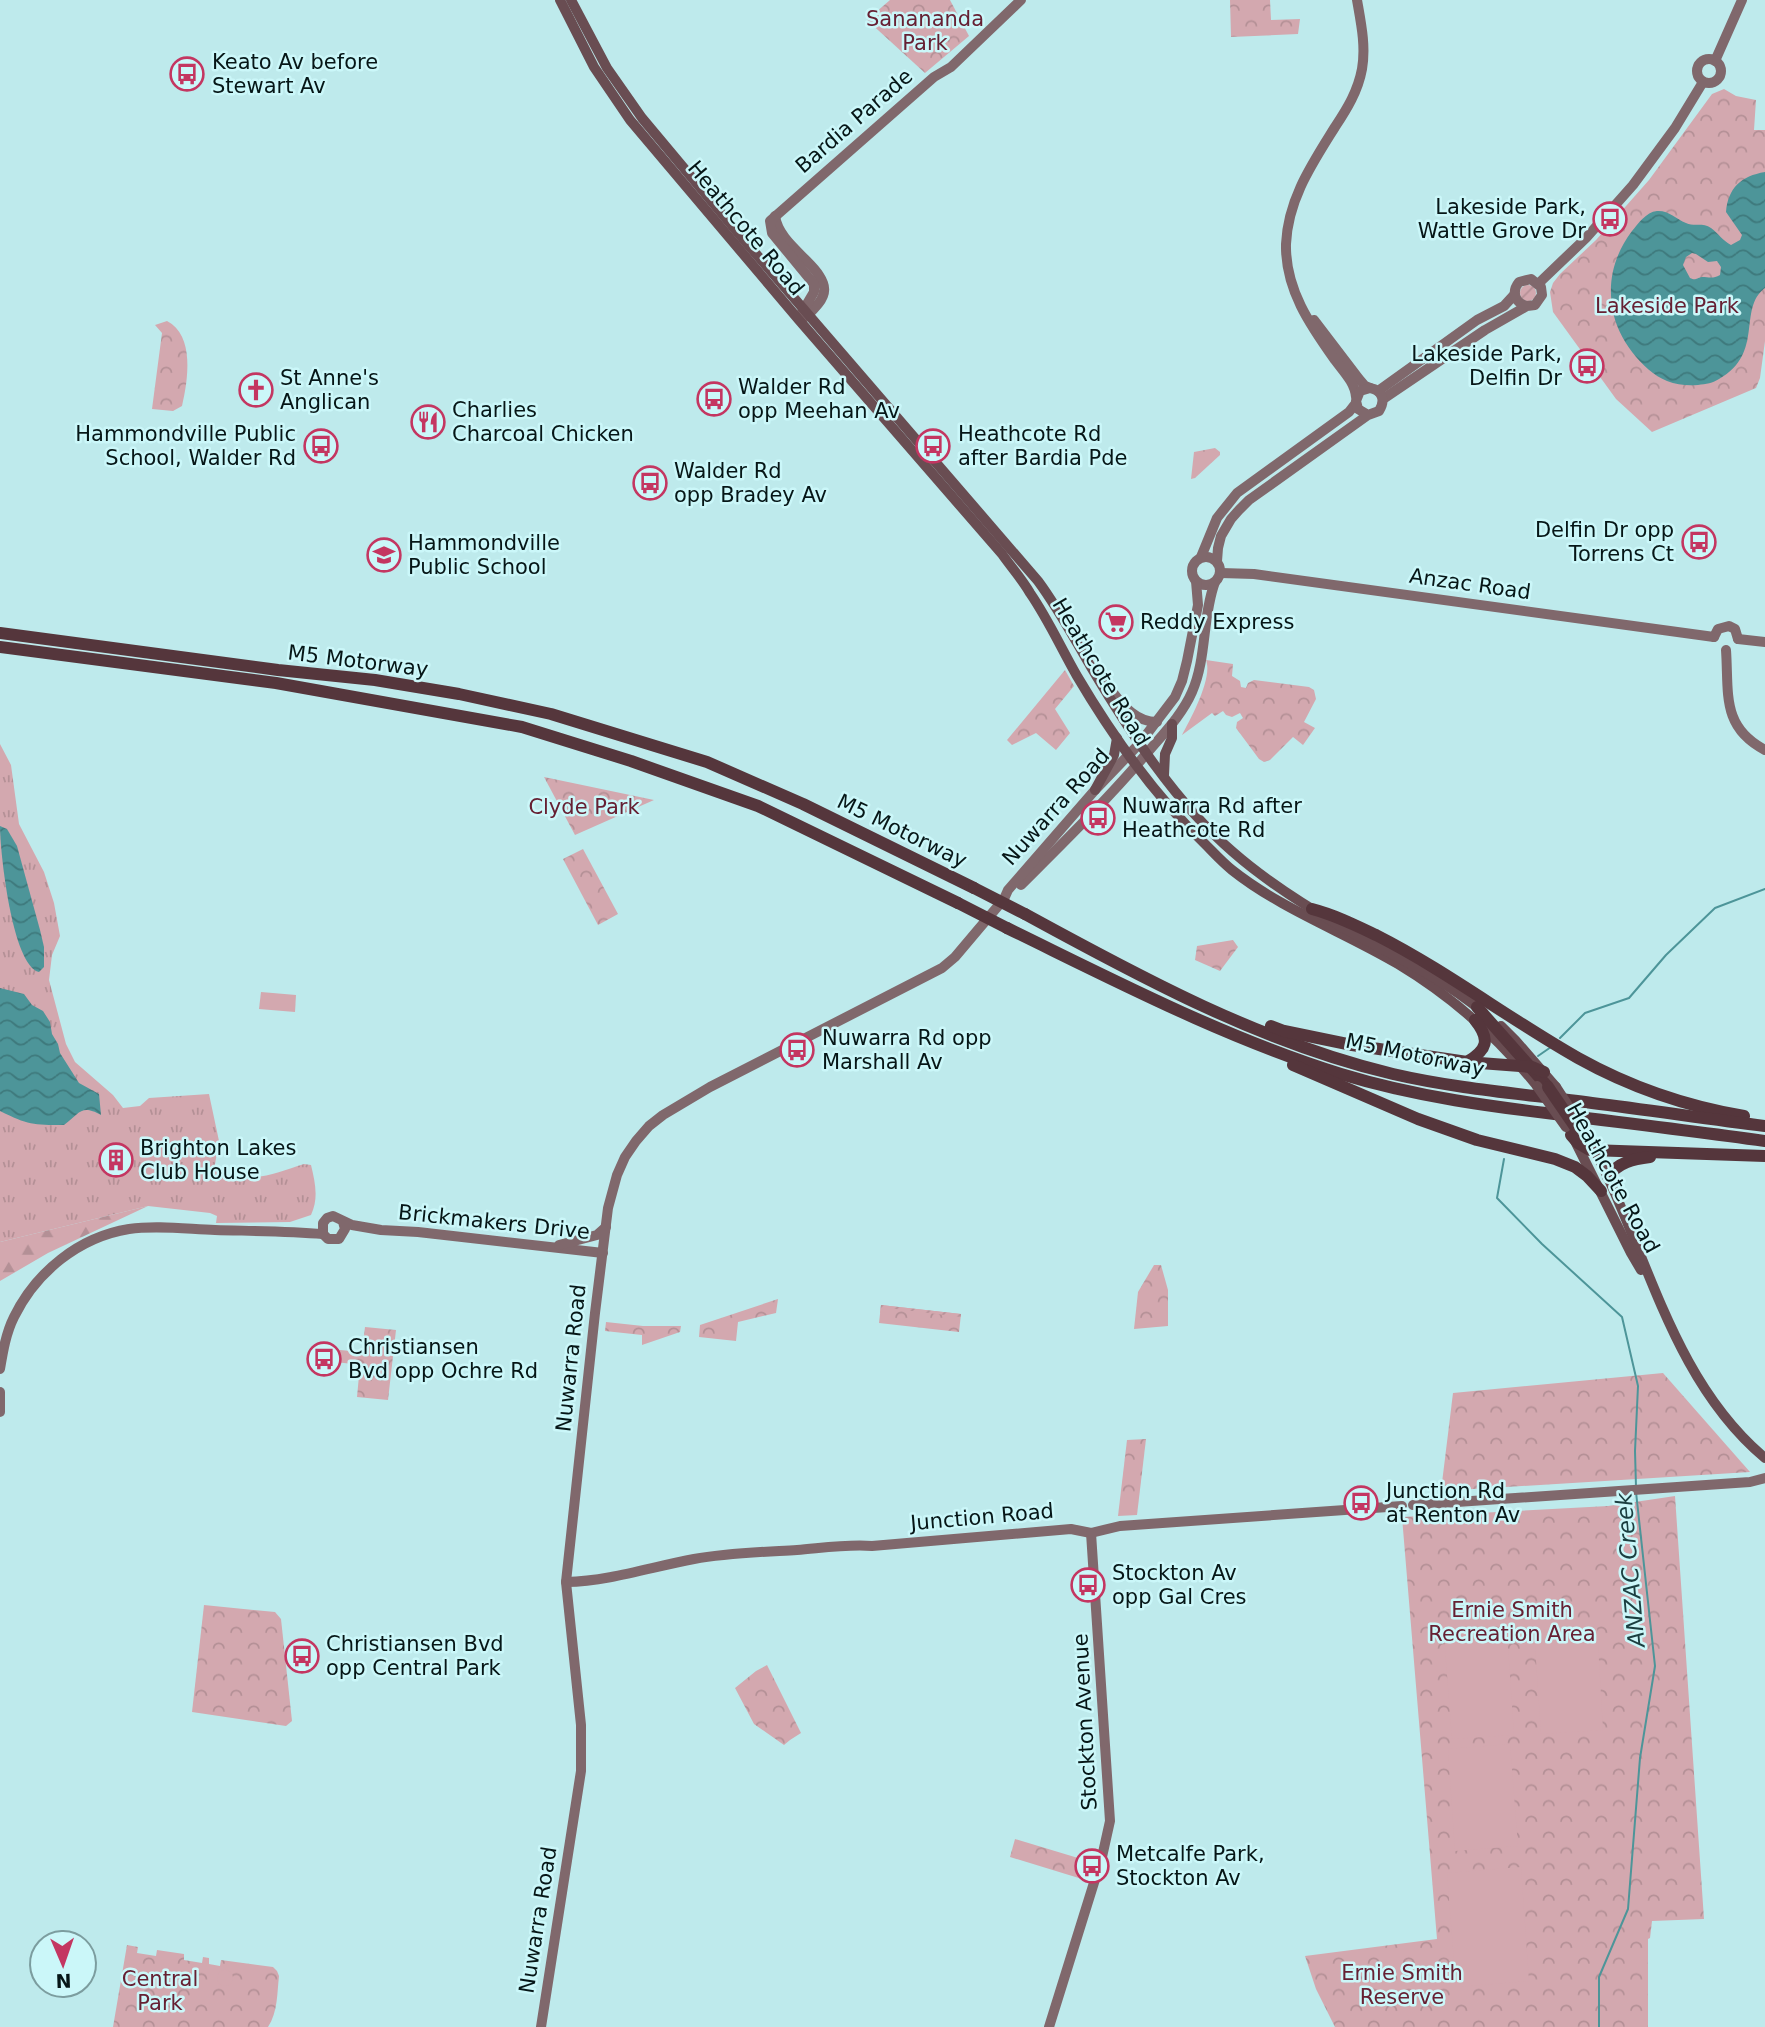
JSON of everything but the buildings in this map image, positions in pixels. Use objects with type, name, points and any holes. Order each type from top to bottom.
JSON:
[{"type":"highway","name":"M5 Motorway","points":[[0,633],[278,670],[375,680],[551,713],[707,762],[803,804],[974,888],[1108,960],[1200,1005],[1285,1041],[1392,1074],[1453,1086],[1765,1126]]},
{"type":"highway","name":"M5 Motorway","points":[[0,647],[276,683],[522,727],[631,761],[758,806],[1204,1023],[1289,1057],[1407,1091],[1518,1110],[1765,1141]]},
{"type":"highway","points":[[1312,909],[1332,914],[1417,957],[1578,1058],[1626,1082],[1690,1104],[1765,1120]]},
{"type":"highway","points":[[1108,960],[1153,975],[1219,1007],[1284,1031],[1352,1045],[1467,1062],[1525,1066],[1544,1072]]},
{"type":"highway","points":[[1467,1062],[1478,1056],[1483,1049],[1485,1035],[1476,1014]]},
{"type":"highway","points":[[1476,1014],[1547,1087],[1585,1149],[1765,1156]]},
{"type":"highway","points":[[1204,1023],[1333,1084],[1418,1119],[1477,1140],[1575,1167],[1601,1191]]},
{"type":"highway","points":[[1544,1157],[1564,1156],[1575,1135]]},
{"type":"highway","points":[[1608,1177],[1620,1165],[1675,1153]]},
{"type":"main road","name":"Heathcote Road","points":[[560,0],[594,67],[623,111],[1030,570],[1060,612],[1090,665],[1147,754],[1205,825],[1258,872],[1312,909],[1418,967],[1476,1014]]},
{"type":"main road","name":"Heathcote Road","points":[[571,0],[601,57],[628,100],[1002,554],[1031,593],[1078,677],[1128,755],[1179,819],[1231,870],[1339,934],[1398,964],[1517,1041],[1544,1072],[1547,1087]]},
{"type":"main road","points":[[1164,776],[1165,754],[1172,738],[1172,724]]},
{"type":"main road","points":[[1095,790],[1114,755],[1117,738]]},
{"type":"main road","name":"Heathcote Road","points":[[1575,1135],[1631,1253],[1660,1299]]},
{"type":"main road","name":"Heathcote Road","points":[[1596,1151],[1685,1355],[1725,1416],[1765,1458]]},
{"type":"street","name":"Bardia Parade","points":[[804,315],[822,298],[823,283],[779,230],[775,216],[934,77],[951,67],[1021,0]]},
{"type":"street","points":[[1359,0],[1368,47],[1365,77],[1355,104],[1301,194],[1294,217],[1291,250],[1296,281],[1309,312],[1359,379],[1377,393],[1379,411],[1368,415],[1239,510],[1221,537],[1217,561],[1218,577],[1206,585],[1196,581],[1192,567],[1200,557],[1217,518],[1237,494],[1349,412],[1362,390],[1377,393],[1527,306],[1535,305],[1541,299],[1539,283],[1531,279],[1522,280],[1504,306],[1477,320],[1377,393]]},
{"type":"street","points":[[1359,0],[1364,46],[1358,83],[1350,103],[1300,185],[1292,208],[1286,245],[1290,276],[1300,305],[1312,328],[1352,383],[1361,412],[1368,415]]},
{"type":"street","points":[[1715,61],[1742,0]]},
{"type":"street","points":[[1706,60],[1715,61],[1721,70],[1720,77],[1712,83],[1703,82],[1698,66],[1706,60]]},
{"type":"street","points":[[1539,283],[1587,239],[1635,183],[1675,128],[1703,82]]},
{"type":"street","points":[[1514,294],[1518,302],[1527,306]]},
{"type":"street","points":[[1200,557],[1209,556],[1217,561]]},
{"type":"street","name":"Anzac Road","points":[[1218,577],[1254,574],[1714,637]]},
{"type":"street","name":"Nuwarra Road","points":[[541,2027],[582,1760],[581,1725],[566,1582],[608,1208],[625,1157],[649,1126],[673,1108],[942,968],[955,957],[1004,899],[1052,854],[1172,724],[1192,691],[1209,599],[1218,577]]},
{"type":"street","name":"Nuwarra Road","points":[[1004,899],[1008,890],[1095,790],[1140,743],[1175,697],[1182,681],[1198,605],[1196,581]]},
{"type":"street","points":[[1729,626],[1735,629],[1738,639],[1734,646],[1726,650],[1717,646],[1714,637],[1718,629],[1729,626]]},
{"type":"street","points":[[1738,639],[1765,642]]},
{"type":"street","points":[[1726,650],[1728,702],[1732,718],[1746,738],[1765,750]]},
{"type":"street","points":[[1090,665],[1135,717],[1143,721],[1157,722]]},
{"type":"street","points":[[0,1369],[7,1334],[30,1290],[53,1265],[81,1246],[118,1231],[143,1228],[298,1232],[323,1234],[332,1240],[342,1236],[345,1229],[343,1222],[334,1216],[298,1232]]},
{"type":"street","name":"Brickmakers Drive","points":[[343,1222],[381,1230],[603,1253]]},
{"type":"street","points":[[323,1223],[323,1234]]},
{"type":"street","points":[[552,1247],[597,1235],[606,1226]]},
{"type":"street","name":"Brickmakers Drive","points":[[342,1236],[381,1230]]},
{"type":"street","points":[[0,1392],[0,1412]]},
{"type":"street","name":"Junction Road","points":[[566,1582],[621,1576],[642,1569],[712,1556],[1071,1529],[1091,1533],[1121,1526],[1402,1506],[1403,1502],[1408,1500],[1413,1505],[1750,1482],[1765,1478]]},
{"type":"street","name":"Stockton Avenue","points":[[1049,2027],[1102,1857],[1110,1821],[1091,1533]]},
{"type":"green space","name":"Sanananda Park","points":[[890,0],[950,0],[969,36],[925,73],[867,20]]},
{"type":"green space","points":[[1230,0],[1270,0],[1271,20],[1300,19],[1298,34],[1231,37]]},
{"type":"green space","name":"Lakeside Park","points":[[1724,89],[1736,96],[1756,100],[1754,130],[1765,130],[1765,341],[1760,378],[1756,388],[1652,432],[1616,399],[1553,312],[1550,292],[1560,274],[1596,240],[1649,180],[1712,94]]},
{"type":"green space","points":[[1528,285],[1534,287],[1534,299],[1528,301],[1522,299],[1520,293],[1522,287]]},
{"type":"green space","points":[[167,321],[182,337],[187,359],[182,406],[173,411],[152,409],[162,333],[155,325]]},
{"type":"green space","points":[[1215,448],[1220,455],[1191,479],[1194,452]]},
{"type":"green space","points":[[1206,660],[1233,664],[1232,676],[1240,681],[1241,687],[1246,688],[1248,683],[1254,680],[1309,687],[1314,690],[1316,699],[1304,722],[1315,728],[1303,745],[1293,737],[1270,760],[1264,762],[1236,728],[1237,722],[1243,718],[1240,713],[1232,717],[1223,711],[1215,716],[1212,713],[1182,735],[1204,687]]},
{"type":"green space","points":[[1065,670],[1074,686],[1055,709],[1070,733],[1056,750],[1036,733],[1012,745],[1007,740]]},
{"type":"green space","points":[[0,744],[11,765],[19,824],[44,872],[54,903],[60,936],[52,955],[49,980],[66,1044],[75,1062],[113,1095],[123,1108],[140,1106],[149,1098],[209,1094],[219,1141],[214,1170],[225,1175],[248,1178],[270,1175],[304,1164],[311,1165],[316,1196],[311,1215],[290,1222],[216,1223],[217,1216],[210,1213],[148,1206],[0,1242]]},
{"type":"green space","name":"Clyde Park","points":[[544,777],[654,800],[575,835]]},
{"type":"green space","points":[[583,849],[618,914],[598,925],[563,859]]},
{"type":"green space","points":[[1233,940],[1238,947],[1220,971],[1195,960],[1197,946]]},
{"type":"green space","points":[[261,992],[296,995],[295,1012],[259,1009]]},
{"type":"green space","points":[[148,1206],[48,1253],[0,1281],[0,1242]]},
{"type":"green space","points":[[1154,1265],[1161,1265],[1168,1290],[1168,1326],[1134,1329],[1138,1292]]},
{"type":"green space","points":[[778,1299],[776,1313],[738,1322],[736,1341],[699,1337],[700,1325]]},
{"type":"green space","points":[[881,1305],[961,1314],[959,1332],[879,1323]]},
{"type":"green space","points":[[881,1305],[961,1314],[961,1317],[888,1308],[880,1313]]},
{"type":"green space","points":[[606,1322],[681,1326],[680,1332],[642,1345],[642,1335],[605,1331]]},
{"type":"green space","points":[[365,1327],[396,1330],[388,1400],[357,1397],[360,1365],[328,1361],[329,1349],[362,1352]]},
{"type":"green space","points":[[1663,1373],[1750,1472],[1441,1491],[1453,1393]]},
{"type":"green space","points":[[1146,1439],[1137,1515],[1118,1516],[1127,1440]]},
{"type":"green space","points":[[1675,1496],[1704,1919],[1652,1921],[1648,1939],[1648,2027],[1335,2027],[1316,1989],[1305,1956],[1437,1939],[1402,1517],[1608,1506]]},
{"type":"green space","points":[[204,1605],[275,1612],[281,1619],[292,1721],[286,1726],[192,1712]]},
{"type":"green space","points":[[1597,1626],[1603,1730],[1541,1734],[1534,1630]]},
{"type":"green space","points":[[1507,1632],[1514,1735],[1452,1739],[1444,1636]]},
{"type":"green space","points":[[767,1665],[801,1733],[784,1745],[754,1724],[735,1688]]},
{"type":"green space","points":[[1510,1744],[1518,1846],[1455,1851],[1448,1749]]},
{"type":"green space","points":[[1015,1839],[1088,1861],[1082,1879],[1010,1857]]},
{"type":"green space","points":[[1521,1867],[1529,1981],[1456,1987],[1447,1873]]},
{"type":"green space","name":"Central Park","points":[[127,1945],[138,1947],[137,1953],[156,1956],[157,1950],[184,1954],[184,1960],[202,1963],[203,1957],[209,1958],[209,1964],[220,1966],[221,1960],[273,1967],[279,1976],[274,2015],[268,2027],[113,2027]]},
{"type":"green space","points":[[225,1970],[233,1978],[225,1986],[217,1978]]},
{"type":"water","points":[[1765,172],[1765,288],[1752,307],[1742,357],[1733,368],[1712,382],[1690,385],[1667,381],[1649,370],[1632,352],[1615,321],[1611,290],[1616,259],[1632,231],[1649,214],[1657,211],[1668,213],[1689,224],[1708,226],[1731,245],[1740,240],[1742,235],[1726,212],[1727,204],[1737,184]],"holes":[[[1692,253],[1708,262],[1717,261],[1721,267],[1720,275],[1690,278],[1683,265],[1686,257]]]},
{"type":"water","points":[[0,826],[7,829],[17,846],[40,930],[44,947],[44,967],[39,972],[30,965],[15,930],[5,882]]},
{"type":"water","points":[[0,988],[24,994],[32,1005],[43,1011],[50,1022],[60,1053],[79,1083],[99,1094],[101,1115],[85,1110],[64,1125],[45,1125],[24,1122],[0,1111]]},
{"type":"waterway","name":"ANZAC Creek","points":[[1560,1038],[1585,1013],[1629,998],[1666,955],[1715,908],[1765,889]]},
{"type":"waterway","name":"ANZAC Creek","points":[[1538,1056],[1551,1047]]},
{"type":"waterway","name":"ANZAC Creek","points":[[1504,1159],[1497,1198],[1542,1244],[1622,1317],[1638,1386],[1636,1487]]},
{"type":"waterway","name":"ANZAC Creek","points":[[1599,2027],[1599,1977],[1628,1909],[1640,1758],[1655,1666],[1636,1492]]},
{"type":"place","name":"Keato Av before Stewart Av","points":[[187,74]]},
{"type":"place","name":"Lakeside Park, Wattle Grove Dr","points":[[1610,219]]},
{"type":"place","name":"Lakeside Park, Delfin Dr","points":[[1587,366]]},
{"type":"place","name":"St Anne's Anglican","points":[[256,390]]},
{"type":"place","name":"Walder Rd opp Meehan Av","points":[[714,399]]},
{"type":"place","name":"Charlies Charcoal Chicken","points":[[428,422]]},
{"type":"place","name":"Hammondville Public School, Walder Rd","points":[[321,446]]},
{"type":"place","name":"Heathcote Rd after Bardia Pde","points":[[933,446]]},
{"type":"place","name":"Walder Rd opp Bradey Av","points":[[650,483]]},
{"type":"place","name":"Delfin Dr opp Torrens Ct","points":[[1699,542]]},
{"type":"place","name":"Hammondville Public School","points":[[384,555]]},
{"type":"place","name":"Reddy Express","points":[[1116,622]]},
{"type":"place","name":"Nuwarra Rd after Heathcote Rd","points":[[1098,818]]},
{"type":"place","name":"Nuwarra Rd opp Marshall Av","points":[[797,1050]]},
{"type":"place","name":"Brighton Lakes Club House","points":[[116,1160]]},
{"type":"place","name":"Christiansen Bvd opp Ochre Rd","points":[[324,1359]]},
{"type":"place","name":"Junction Rd at Renton Av","points":[[1361,1503]]},
{"type":"place","name":"Stockton Av opp Gal Cres","points":[[1088,1585]]},
{"type":"place","name":"Christiansen Bvd opp Central Park","points":[[302,1656]]},
{"type":"place","name":"Metcalfe Park, Stockton Av","points":[[1092,1866]]},
{"type":"park label","name":"Ernie Smith Recreation Area","points":[[1512,1622]]},
{"type":"park label","name":"Ernie Smith Reserve","points":[[1402,1985]]}]
